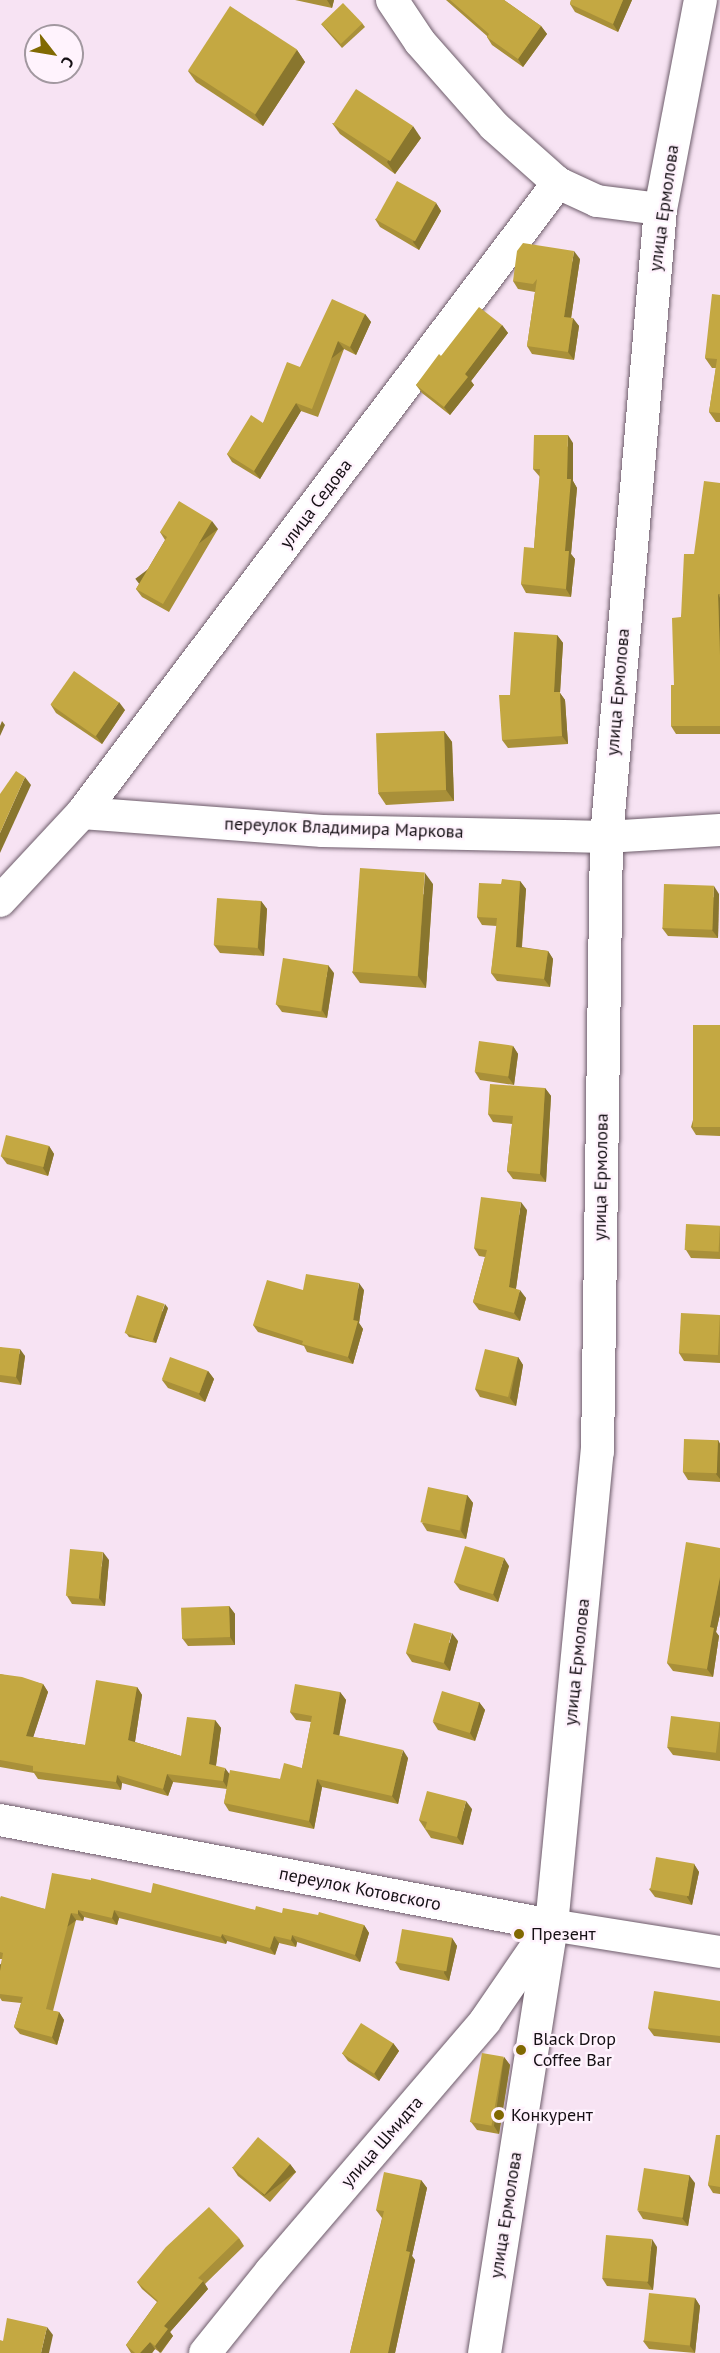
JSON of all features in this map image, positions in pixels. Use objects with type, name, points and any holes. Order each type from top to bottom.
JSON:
[{"type":"street","points":[[392,0],[420,42],[494,126],[558,183],[597,201],[660,209]]},
{"type":"street","name":"улица Ермолова","points":[[484,2353],[551,1925],[597,1451],[606,837],[660,209],[700,0]]},
{"type":"street","name":"улица Седова","points":[[0,901],[82,813],[558,183]]},
{"type":"street","name":"переулок Владимира Маркова","points":[[82,813],[322,831],[606,837],[720,830]]},
{"type":"street","name":"переулок Котовского","points":[[0,1820],[551,1925],[720,1952]]},
{"type":"street","name":"улица Шмидта","points":[[205,2353],[271,2271],[486,2020],[551,1925]]},
{"type":"building","points":[[450,0],[504,0],[541,26],[518,59],[487,37],[489,34]]},
{"type":"building","points":[[571,0],[623,0],[613,24],[570,4]]},
{"type":"building","points":[[343,3],[362,23],[341,44],[321,24]]},
{"type":"building","points":[[230,6],[297,50],[255,114],[188,71]]},
{"type":"building","points":[[356,89],[413,126],[390,161],[333,124]]},
{"type":"building","points":[[397,181],[436,203],[415,241],[376,219]]},
{"type":"building","points":[[523,243],[574,251],[564,317],[573,318],[568,352],[527,346],[537,279],[533,284],[513,281],[517,251]]},
{"type":"building","points":[[712,294],[720,295],[720,413],[709,412],[717,359],[705,358]]},
{"type":"building","points":[[332,299],[365,314],[350,347],[338,341],[312,409],[296,403],[254,471],[227,454],[251,415],[263,423],[287,362],[300,367]]},
{"type":"building","points":[[479,307],[502,325],[465,374],[468,377],[444,407],[416,385]]},
{"type":"building","points":[[534,435],[568,435],[567,479],[571,479],[565,551],[569,551],[566,589],[521,584],[524,547],[534,548],[540,469],[533,469]]},
{"type":"building","points":[[704,481],[720,483],[720,594],[718,594],[720,726],[671,726],[671,685],[674,685],[672,618],[681,617],[684,554],[694,554]]},
{"type":"building","points":[[179,501],[212,521],[163,604],[136,589],[167,537],[160,532]]},
{"type":"building","points":[[514,632],[557,635],[554,692],[560,692],[562,736],[502,740],[499,695],[510,695]]},
{"type":"building","points":[[74,671],[119,703],[96,736],[50,705]]},
{"type":"building","points":[[444,731],[446,790],[378,792],[376,733]]},
{"type":"building","points":[[16,771],[25,777],[0,833],[0,794]]},
{"type":"building","points":[[360,868],[425,873],[418,976],[353,972]]},
{"type":"building","points":[[502,879],[520,881],[516,947],[548,951],[544,979],[491,973],[497,918],[477,917],[479,883],[501,884]]},
{"type":"building","points":[[664,884],[714,886],[712,930],[662,928]]},
{"type":"building","points":[[217,898],[261,901],[258,948],[214,945]]},
{"type":"building","points":[[283,958],[328,965],[321,1012],[276,1004]]},
{"type":"building","points":[[693,1025],[720,1025],[720,1127],[693,1127]]},
{"type":"building","points":[[479,1041],[513,1046],[508,1076],[475,1072]]},
{"type":"building","points":[[490,1084],[545,1088],[540,1174],[507,1171],[513,1116],[488,1114]]},
{"type":"building","points":[[6,1135],[49,1146],[43,1167],[1,1156]]},
{"type":"building","points":[[481,1197],[521,1202],[509,1287],[520,1290],[514,1313],[473,1302],[487,1250],[474,1248]]},
{"type":"building","points":[[686,1224],[720,1226],[719,1252],[685,1250]]},
{"type":"building","points":[[306,1274],[359,1283],[353,1320],[358,1321],[348,1357],[302,1344],[303,1341],[253,1325],[267,1280],[303,1290]]},
{"type":"building","points":[[137,1295],[165,1304],[152,1342],[125,1333]]},
{"type":"building","points":[[681,1313],[720,1315],[718,1355],[679,1353]]},
{"type":"building","points":[[0,1347],[20,1349],[16,1377],[0,1375]]},
{"type":"building","points":[[485,1349],[518,1357],[508,1397],[475,1389]]},
{"type":"building","points":[[170,1357],[208,1371],[199,1393],[162,1380]]},
{"type":"building","points":[[684,1439],[718,1440],[717,1473],[683,1472]]},
{"type":"building","points":[[428,1487],[467,1495],[460,1531],[421,1522]]},
{"type":"building","points":[[686,1542],[720,1548],[720,1577],[710,1627],[714,1628],[707,1669],[667,1663]]},
{"type":"building","points":[[465,1546],[504,1558],[493,1594],[454,1582]]},
{"type":"building","points":[[70,1549],[103,1552],[99,1599],[66,1596]]},
{"type":"building","points":[[229,1606],[230,1637],[182,1639],[181,1608]]},
{"type":"building","points":[[414,1623],[452,1633],[444,1663],[406,1653]]},
{"type":"building","points":[[0,1674],[22,1677],[43,1684],[26,1736],[85,1745],[96,1680],[137,1687],[128,1740],[181,1756],[187,1717],[215,1720],[209,1764],[225,1768],[223,1781],[167,1774],[163,1789],[117,1775],[116,1782],[33,1771],[33,1766],[0,1760]]},
{"type":"building","points":[[295,1684],[340,1692],[333,1734],[403,1750],[392,1796],[317,1779],[309,1821],[224,1803],[230,1770],[280,1779],[284,1763],[302,1768],[312,1716],[290,1712]]},
{"type":"building","points":[[442,1691],[479,1702],[470,1733],[433,1722]]},
{"type":"building","points":[[671,1716],[720,1722],[716,1753],[667,1747]]},
{"type":"building","points":[[427,1791],[466,1801],[457,1837],[425,1829],[427,1822],[419,1820]]},
{"type":"building","points":[[656,1857],[694,1864],[689,1896],[650,1889]]},
{"type":"building","points":[[52,1873],[91,1880],[91,1878],[151,1893],[153,1883],[255,1910],[256,1906],[282,1913],[283,1908],[318,1915],[319,1912],[364,1925],[355,1955],[292,1935],[291,1940],[274,1936],[270,1948],[222,1934],[221,1937],[114,1910],[112,1918],[78,1910],[78,1914],[71,1913],[46,2009],[59,2012],[52,2037],[14,2027],[23,1997],[0,1994],[3,1953],[0,1952],[0,1898],[1,1896],[45,1909]]},
{"type":"building","points":[[402,1929],[452,1938],[446,1971],[396,1962]]},
{"type":"building","points":[[654,1991],[720,2001],[720,2036],[648,2028]]},
{"type":"building","points":[[361,2023],[393,2043],[374,2074],[342,2054]]},
{"type":"building","points":[[482,2053],[504,2057],[492,2126],[470,2122]]},
{"type":"building","points":[[716,2135],[720,2135],[720,2187],[708,2185]]},
{"type":"building","points":[[258,2137],[290,2164],[264,2195],[232,2168]]},
{"type":"building","points":[[644,2168],[689,2175],[683,2218],[637,2210]]},
{"type":"building","points":[[384,2172],[421,2180],[406,2251],[410,2252],[388,2353],[350,2353],[384,2211],[376,2210]]},
{"type":"building","points":[[209,2207],[239,2238],[198,2278],[203,2281],[164,2326],[168,2329],[155,2346],[150,2342],[140,2353],[135,2353],[126,2345],[158,2301],[137,2282],[166,2247]]},
{"type":"building","points":[[606,2235],[652,2239],[648,2282],[602,2278]]},
{"type":"building","points":[[649,2293],[695,2298],[690,2346],[644,2341]]},
{"type":"building","points":[[7,2318],[47,2327],[41,2353],[0,2353],[0,2340],[3,2341]]},
{"type":"place","name":"Презент","points":[[519,1934]]},
{"type":"place","name":"Black Drop Coffee Bar","points":[[521,2050]]},
{"type":"place","name":"Конкурент","points":[[499,2115]]}]
